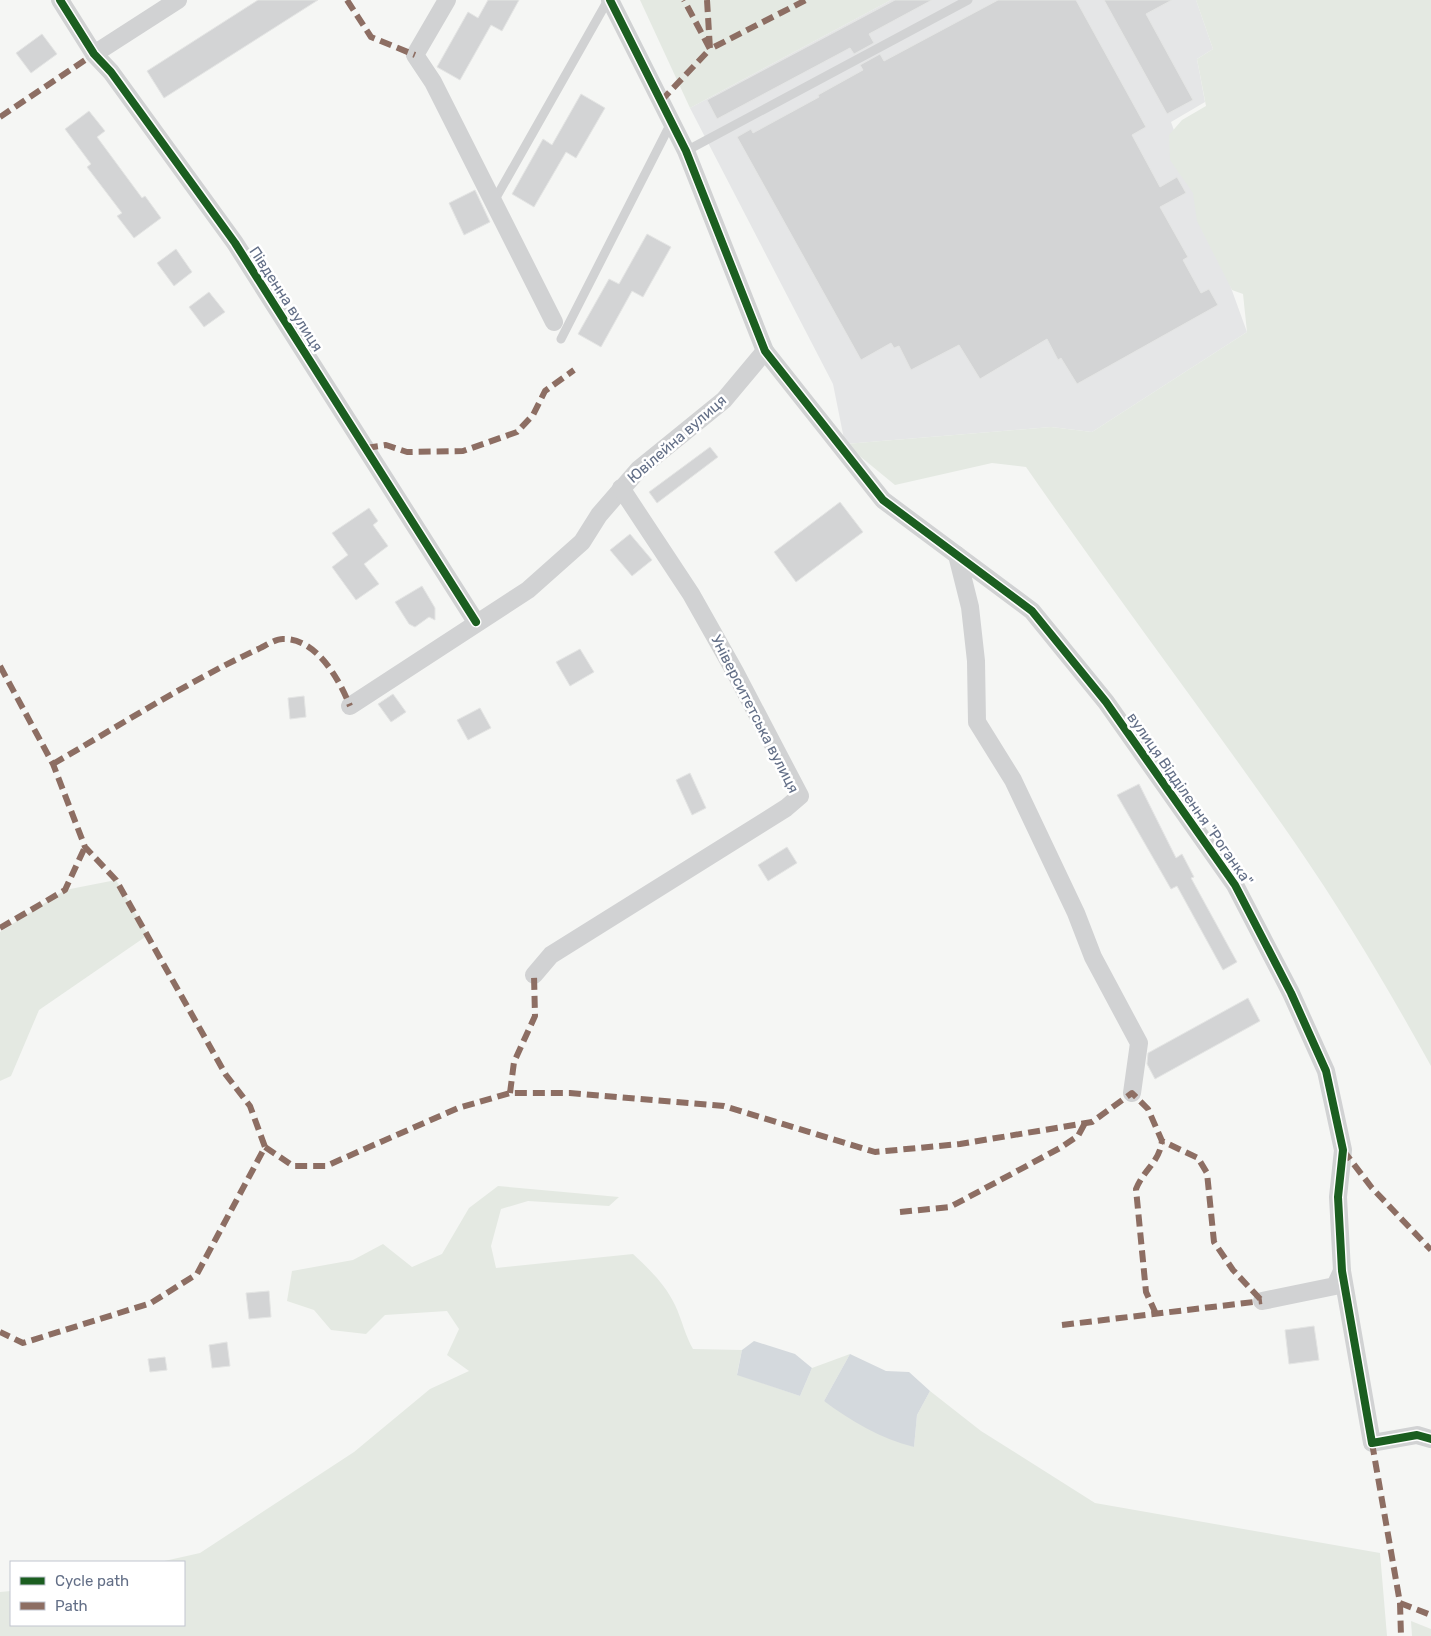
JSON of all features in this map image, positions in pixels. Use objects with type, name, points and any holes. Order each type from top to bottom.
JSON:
[{"type":"street","name":"Південна вулиця","points":[[60,0],[94,54],[111,72],[234,243],[476,622]]},
{"type":"street","points":[[94,54],[178,0]]},
{"type":"street","points":[[447,0],[415,55],[433,82],[554,322]]},
{"type":"street","name":"вулиця Відділення \"Роганка\"","points":[[609,0],[686,151],[765,351],[883,500],[1032,611],[1106,702],[1236,886],[1291,994],[1326,1071],[1343,1150],[1338,1197],[1342,1271],[1372,1443],[1417,1435],[1431,1439]]},
{"type":"street","name":"Ювілейна вулиця","points":[[350,706],[476,622],[528,590],[582,542],[599,515],[639,469],[724,400],[765,351]]},
{"type":"street","name":"Університетська вулиця","points":[[534,975],[551,955],[786,808],[800,796],[735,672],[690,594],[621,488]]},
{"type":"street","points":[[958,556],[970,607],[976,661],[977,722],[1013,780],[1076,913],[1093,957],[1139,1043],[1132,1093]]},
{"type":"street","points":[[1262,1301],[1335,1286],[1342,1271]]},
{"type":"lane","points":[[493,203],[609,0]]},
{"type":"lane","points":[[686,151],[968,0]]},
{"type":"lane","points":[[561,339],[672,122]]},
{"type":"shaded area","points":[[640,0],[891,0],[690,108]]},
{"type":"shaded area","points":[[891,0],[1196,0],[1213,49],[1197,59],[1205,102],[1171,122],[1247,332],[1092,432],[1051,427],[845,444],[833,384],[690,108]]},
{"type":"shaded area","points":[[1196,0],[1431,0],[1431,1066],[1366,953],[1313,870],[1026,467],[992,463],[895,485],[845,444],[1051,427],[1092,432],[1247,332],[1243,294],[1232,290],[1197,221],[1193,193],[1170,160],[1169,135],[1182,120],[1206,106],[1197,59],[1213,49]]},
{"type":"shaded area","points":[[116,880],[148,935],[39,1010],[11,1076],[0,1081],[0,932],[65,890]]},
{"type":"shaded area","points":[[498,1186],[619,1197],[609,1206],[528,1201],[501,1209],[491,1246],[496,1268],[633,1254],[656,1277],[671,1297],[693,1349],[742,1350],[737,1374],[800,1396],[812,1368],[850,1354],[824,1401],[914,1447],[917,1415],[930,1391],[981,1431],[1095,1503],[1380,1553],[1387,1636],[0,1636],[0,1592],[10,1591],[10,1626],[185,1626],[185,1561],[164,1561],[200,1553],[354,1452],[430,1389],[469,1371],[447,1355],[459,1329],[447,1311],[385,1315],[366,1334],[331,1330],[314,1310],[287,1301],[292,1271],[353,1260],[383,1244],[412,1267],[442,1254],[469,1208]]},
{"type":"shaded area","points":[[754,1341],[795,1354],[812,1368],[800,1396],[737,1375],[742,1350]]},
{"type":"shaded area","points":[[850,1354],[886,1371],[909,1372],[930,1391],[917,1415],[914,1447],[902,1444],[867,1428],[845,1416],[824,1401]]},
{"type":"shaded area","points":[[1411,1621],[1431,1629],[1431,1636],[1412,1636]]},
{"type":"building","points":[[258,0],[318,0],[164,98],[147,71]]},
{"type":"building","points":[[488,0],[519,0],[502,31],[491,25],[460,80],[437,67],[468,12],[478,18]]},
{"type":"building","points":[[895,0],[932,0],[869,34],[874,43],[854,54],[850,48],[717,119],[707,100]]},
{"type":"building","points":[[998,0],[1076,0],[1146,127],[1132,135],[1160,187],[1177,177],[1186,193],[1160,207],[1188,257],[1183,260],[1201,293],[1209,289],[1218,305],[1077,384],[1061,358],[1058,360],[1047,339],[980,379],[959,345],[911,370],[899,346],[894,348],[891,343],[861,360],[737,137],[751,129],[753,133],[819,97],[818,95],[863,70],[860,65],[880,54],[884,61]]},
{"type":"building","points":[[1104,0],[1172,0],[1146,14],[1193,100],[1167,114]]},
{"type":"building","points":[[42,34],[57,54],[31,73],[16,53]]},
{"type":"building","points":[[581,94],[605,108],[576,158],[566,152],[534,207],[512,194],[543,139],[552,145]]},
{"type":"building","points":[[89,111],[105,131],[97,137],[142,198],[145,196],[161,218],[134,238],[117,216],[122,213],[87,167],[91,164],[65,129]]},
{"type":"building","points":[[475,190],[490,222],[464,235],[449,203]]},
{"type":"building","points":[[647,234],[671,247],[643,297],[632,291],[601,347],[578,334],[609,279],[619,284]]},
{"type":"building","points":[[176,249],[192,272],[174,286],[157,263]]},
{"type":"building","points":[[209,292],[225,312],[204,327],[189,307]]},
{"type":"building","points":[[710,447],[718,457],[657,503],[649,492]]},
{"type":"building","points":[[840,502],[863,532],[796,582],[774,552]]},
{"type":"building","points":[[369,508],[378,521],[373,525],[388,546],[364,564],[379,584],[356,600],[332,567],[348,555],[332,533]]},
{"type":"building","points":[[630,534],[652,560],[632,576],[610,550]]},
{"type":"building","points":[[422,586],[435,608],[435,620],[429,617],[415,627],[409,624],[395,602]]},
{"type":"building","points":[[580,649],[594,672],[570,686],[556,662]]},
{"type":"building","points":[[393,694],[406,712],[391,722],[378,704]]},
{"type":"building","points":[[304,696],[306,717],[290,719],[288,698]]},
{"type":"building","points":[[480,708],[491,728],[468,740],[457,720]]},
{"type":"building","points":[[690,773],[706,808],[692,815],[676,780]]},
{"type":"building","points":[[1139,784],[1176,858],[1182,854],[1194,877],[1191,878],[1237,962],[1223,970],[1177,886],[1171,889],[1117,795]]},
{"type":"building","points":[[787,847],[797,863],[768,881],[758,865]]},
{"type":"building","points":[[1248,998],[1260,1021],[1155,1079],[1147,1064],[1148,1053]]},
{"type":"building","points":[[269,1291],[271,1317],[249,1319],[246,1293]]},
{"type":"building","points":[[1314,1326],[1319,1360],[1289,1364],[1285,1330]]},
{"type":"building","points":[[227,1342],[230,1366],[212,1368],[209,1345]]},
{"type":"building","points":[[165,1357],[167,1370],[150,1372],[148,1359]]},
{"type":"marked path","points":[[347,0],[371,37],[415,55]]},
{"type":"marked path","points":[[661,101],[710,49],[684,0]]},
{"type":"marked path","points":[[707,0],[710,49],[806,0]]},
{"type":"marked path","points":[[0,117],[94,54]]},
{"type":"marked path","points":[[366,448],[386,445],[407,452],[463,451],[517,432],[533,415],[545,391],[574,370]]},
{"type":"marked path","points":[[53,764],[204,676],[281,639],[296,641],[316,653],[333,673],[350,706]]},
{"type":"marked path","points":[[0,666],[53,764],[85,847],[116,880],[226,1075],[250,1106],[265,1147],[197,1274],[151,1303],[23,1343],[0,1332]]},
{"type":"marked path","points":[[0,928],[65,890],[85,847]]},
{"type":"marked path","points":[[510,1093],[514,1062],[535,1016],[534,975]]},
{"type":"marked path","points":[[265,1147],[293,1166],[326,1166],[458,1108],[510,1093],[570,1093],[724,1106],[875,1152],[960,1144],[1092,1122],[1132,1093],[1148,1109],[1162,1141],[1198,1158],[1207,1173],[1214,1242],[1233,1270],[1262,1301]]},
{"type":"marked path","points":[[900,1212],[950,1207],[1060,1148],[1078,1136],[1085,1123]]},
{"type":"marked path","points":[[1156,1314],[1146,1292],[1136,1189],[1143,1176],[1155,1161],[1162,1141]]},
{"type":"marked path","points":[[1343,1150],[1372,1188],[1431,1250]]},
{"type":"marked path","points":[[1062,1325],[1262,1301]]},
{"type":"marked path","points":[[1372,1443],[1400,1603],[1401,1636]]},
{"type":"marked path","points":[[1400,1603],[1431,1615]]},
{"type":"cycle path","points":[[60,0],[94,54],[111,72],[235,243],[476,622]]},
{"type":"cycle path","points":[[610,0],[686,151],[765,351],[883,500],[1032,611],[1106,702],[1235,885],[1291,993],[1326,1071],[1343,1150],[1338,1197],[1342,1271],[1372,1443],[1417,1435],[1431,1439]]}]
